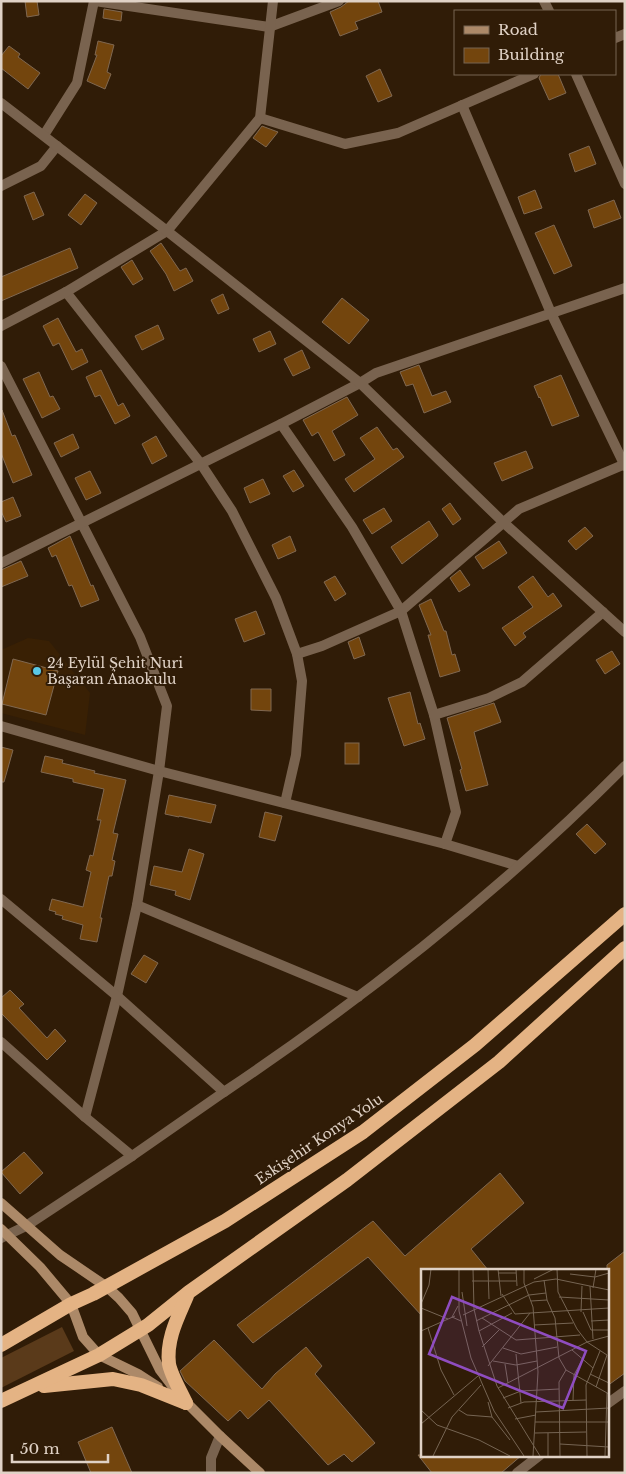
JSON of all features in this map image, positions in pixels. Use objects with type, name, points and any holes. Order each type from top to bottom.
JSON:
[{"type":"highway","name":"Eskişehir Konya Yolu","points":[[1,1345],[71,1304],[107,1287],[225,1221],[363,1132],[475,1045],[625,914]]},
{"type":"highway","points":[[1,1401],[99,1355],[140,1330],[189,1292],[347,1180],[499,1062],[625,948]]},
{"type":"highway","points":[[186,1404],[169,1365],[170,1343],[174,1328],[189,1292]]},
{"type":"highway","points":[[29,1388],[113,1379],[142,1385],[186,1404]]},
{"type":"main road","points":[[1,1203],[60,1255],[107,1287],[132,1313],[160,1370],[186,1404],[260,1473]]},
{"type":"main road","points":[[3,1234],[40,1267],[71,1304],[83,1337],[99,1355],[138,1374],[186,1404]]},
{"type":"street","points":[[44,136],[77,83],[95,1],[270,27],[339,1]]},
{"type":"street","points":[[1,326],[66,292],[168,231],[260,118],[273,1]]},
{"type":"street","points":[[260,118],[345,144],[398,133],[532,75]]},
{"type":"street","points":[[576,75],[625,184]]},
{"type":"street","points":[[1,103],[168,231],[360,383],[504,523],[625,632]]},
{"type":"street","points":[[297,654],[322,646],[402,611],[519,510],[624,465],[551,313],[462,105]]},
{"type":"street","points":[[1,186],[41,166],[57,146]]},
{"type":"street","points":[[1,563],[281,424],[360,383],[376,372],[625,288]]},
{"type":"street","points":[[66,292],[201,464],[232,511],[276,598],[297,654],[302,681],[297,746],[285,803]]},
{"type":"street","points":[[1,366],[140,638],[167,706],[159,771],[137,906],[117,996],[85,1117]]},
{"type":"street","points":[[281,424],[352,528],[402,611],[434,716],[456,812],[445,844]]},
{"type":"street","points":[[434,716],[490,698],[522,682],[603,612]]},
{"type":"street","points":[[1,726],[159,771],[445,844],[518,866]]},
{"type":"street","points":[[3,1234],[26,1226],[132,1156],[288,1049],[358,997],[474,905],[580,811],[625,766]]},
{"type":"street","points":[[1,899],[117,996],[224,1092]]},
{"type":"street","points":[[137,906],[358,997]]},
{"type":"street","points":[[1,1042],[132,1156]]},
{"type":"street","points":[[608,1403],[625,1391]]},
{"type":"street","points":[[211,1473],[211,1458],[220,1436]]},
{"type":"street","points":[[517,1473],[539,1456]]},
{"type":"shaded area","name":"24 Eylül Şehit Nuri Başaran Anaokulu","points":[[28,638],[49,641],[90,693],[85,735],[1,713],[1,650]]},
{"type":"shaded area","points":[[62,1327],[74,1351],[1,1388],[1,1358]]},
{"type":"building","points":[[25,1],[37,1],[39,15],[27,17]]},
{"type":"building","points":[[349,1],[378,1],[382,12],[355,22],[358,29],[340,36],[330,12]]},
{"type":"building","points":[[104,9],[122,12],[121,21],[103,18]]},
{"type":"building","points":[[98,41],[114,45],[107,72],[111,74],[105,89],[87,81],[97,55],[95,55]]},
{"type":"building","points":[[9,46],[20,54],[18,57],[40,73],[28,89],[1,68],[1,56]]},
{"type":"building","points":[[380,69],[392,96],[378,102],[366,76]]},
{"type":"building","points":[[540,75],[558,75],[566,93],[549,100],[539,78]]},
{"type":"building","points":[[262,126],[278,132],[266,147],[253,138]]},
{"type":"building","points":[[589,146],[596,164],[575,172],[569,154]]},
{"type":"building","points":[[535,190],[542,208],[524,214],[518,197]]},
{"type":"building","points":[[34,192],[44,215],[33,220],[24,196]]},
{"type":"building","points":[[85,194],[97,203],[81,225],[68,215]]},
{"type":"building","points":[[614,200],[621,218],[594,228],[588,210]]},
{"type":"building","points":[[554,225],[572,266],[554,274],[535,233]]},
{"type":"building","points":[[161,243],[180,271],[186,268],[193,281],[174,291],[166,274],[150,251]]},
{"type":"building","points":[[70,248],[78,268],[1,301],[1,277]]},
{"type":"building","points":[[132,260],[143,279],[133,285],[121,267]]},
{"type":"building","points":[[223,294],[229,309],[218,314],[211,300]]},
{"type":"building","points":[[342,298],[369,320],[349,344],[322,322]]},
{"type":"building","points":[[58,318],[76,352],[82,349],[88,362],[72,370],[59,343],[53,346],[43,326]]},
{"type":"building","points":[[158,325],[164,339],[142,350],[135,336]]},
{"type":"building","points":[[270,331],[276,344],[259,352],[253,339]]},
{"type":"building","points":[[302,350],[310,368],[293,376],[284,359]]},
{"type":"building","points":[[419,365],[432,396],[446,391],[451,402],[424,413],[413,384],[406,386],[400,372]]},
{"type":"building","points":[[101,370],[118,406],[123,403],[130,416],[115,424],[100,395],[95,397],[86,377]]},
{"type":"building","points":[[39,372],[50,397],[53,396],[60,409],[42,418],[23,379]]},
{"type":"building","points":[[561,375],[579,416],[552,426],[534,386]]},
{"type":"building","points":[[347,397],[358,415],[332,431],[345,455],[334,461],[318,432],[312,436],[303,420]]},
{"type":"building","points":[[2,410],[12,436],[15,435],[32,475],[13,483],[1,453]]},
{"type":"building","points":[[377,427],[393,450],[397,448],[404,457],[354,492],[345,479],[375,459],[360,438]]},
{"type":"building","points":[[73,434],[79,448],[61,457],[54,443]]},
{"type":"building","points":[[156,436],[167,456],[152,464],[142,444]]},
{"type":"building","points":[[526,451],[533,468],[502,481],[494,463]]},
{"type":"building","points":[[294,470],[304,486],[293,492],[283,476]]},
{"type":"building","points":[[90,471],[101,493],[86,500],[75,478]]},
{"type":"building","points":[[263,479],[270,494],[250,503],[244,488]]},
{"type":"building","points":[[13,497],[21,516],[6,522],[1,511],[1,502]]},
{"type":"building","points":[[450,503],[461,519],[453,525],[442,509]]},
{"type":"building","points":[[384,508],[392,521],[372,534],[363,520]]},
{"type":"building","points":[[429,521],[438,535],[437,537],[402,564],[391,547]]},
{"type":"building","points":[[585,527],[593,536],[576,550],[568,541]]},
{"type":"building","points":[[70,536],[91,586],[93,585],[99,600],[81,607],[72,585],[69,586],[56,555],[52,557],[48,548]]},
{"type":"building","points":[[290,536],[296,551],[278,559],[272,545]]},
{"type":"building","points":[[499,541],[507,553],[483,569],[475,557]]},
{"type":"building","points":[[21,561],[28,576],[1,587],[1,570]]},
{"type":"building","points":[[460,570],[470,585],[459,592],[450,578]]},
{"type":"building","points":[[335,576],[346,594],[335,601],[324,582]]},
{"type":"building","points":[[533,576],[548,597],[553,593],[562,606],[523,633],[526,637],[515,646],[502,628],[533,607],[518,587]]},
{"type":"building","points":[[431,599],[444,631],[446,631],[452,655],[455,654],[460,671],[440,677],[428,635],[431,635],[419,605]]},
{"type":"building","points":[[256,611],[265,634],[244,642],[235,619]]},
{"type":"building","points":[[359,637],[365,655],[354,659],[348,642]]},
{"type":"building","points":[[612,651],[620,664],[605,674],[596,660]]},
{"type":"building","points":[[13,659],[58,671],[46,715],[2,704]]},
{"type":"building","points":[[251,689],[271,689],[271,711],[251,710]]},
{"type":"building","points":[[410,692],[418,724],[420,723],[425,739],[404,746],[388,698]]},
{"type":"building","points":[[494,703],[501,722],[474,732],[488,785],[466,791],[460,770],[462,769],[447,718]]},
{"type":"building","points":[[345,743],[359,743],[359,764],[345,764]]},
{"type":"building","points":[[1,747],[13,750],[4,782],[1,782]]},
{"type":"building","points":[[45,756],[63,760],[62,763],[95,771],[94,773],[126,780],[113,833],[118,834],[112,860],[115,861],[112,876],[109,876],[97,942],[80,939],[83,925],[62,919],[63,916],[49,910],[52,899],[83,907],[91,872],[86,870],[90,855],[93,856],[101,820],[97,820],[104,789],[73,782],[73,779],[41,772]]},
{"type":"building","points":[[169,795],[216,805],[211,823],[165,814]]},
{"type":"building","points":[[265,812],[282,816],[275,841],[259,837]]},
{"type":"building","points":[[587,824],[606,844],[595,854],[576,834]]},
{"type":"building","points":[[189,849],[204,854],[190,900],[175,895],[176,891],[150,885],[154,866],[182,872]]},
{"type":"building","points":[[144,955],[158,963],[146,983],[131,974]]},
{"type":"building","points":[[10,990],[24,1004],[19,1008],[47,1038],[55,1029],[66,1041],[47,1060],[1,1013],[1,998]]},
{"type":"building","points":[[24,1152],[43,1173],[20,1194],[1,1172]]},
{"type":"building","points":[[500,1173],[524,1203],[471,1249],[487,1269],[421,1269],[421,1315],[368,1257],[253,1343],[237,1325],[373,1221],[405,1256]]},
{"type":"building","points":[[625,1251],[625,1373],[608,1385],[608,1269],[607,1265]]},
{"type":"building","points":[[214,1340],[262,1389],[275,1374],[306,1347],[322,1366],[315,1374],[375,1443],[352,1462],[344,1454],[328,1465],[269,1400],[248,1419],[240,1410],[228,1421],[185,1381],[180,1371]]},
{"type":"building","points":[[112,1427],[132,1473],[91,1473],[78,1442]]},
{"type":"building","points":[[418,1455],[521,1456],[501,1473],[432,1473]]},
{"type":"place","name":"24 Eylül Şehit Nuri Başaran Anaokulu","points":[[37,671]]}]
